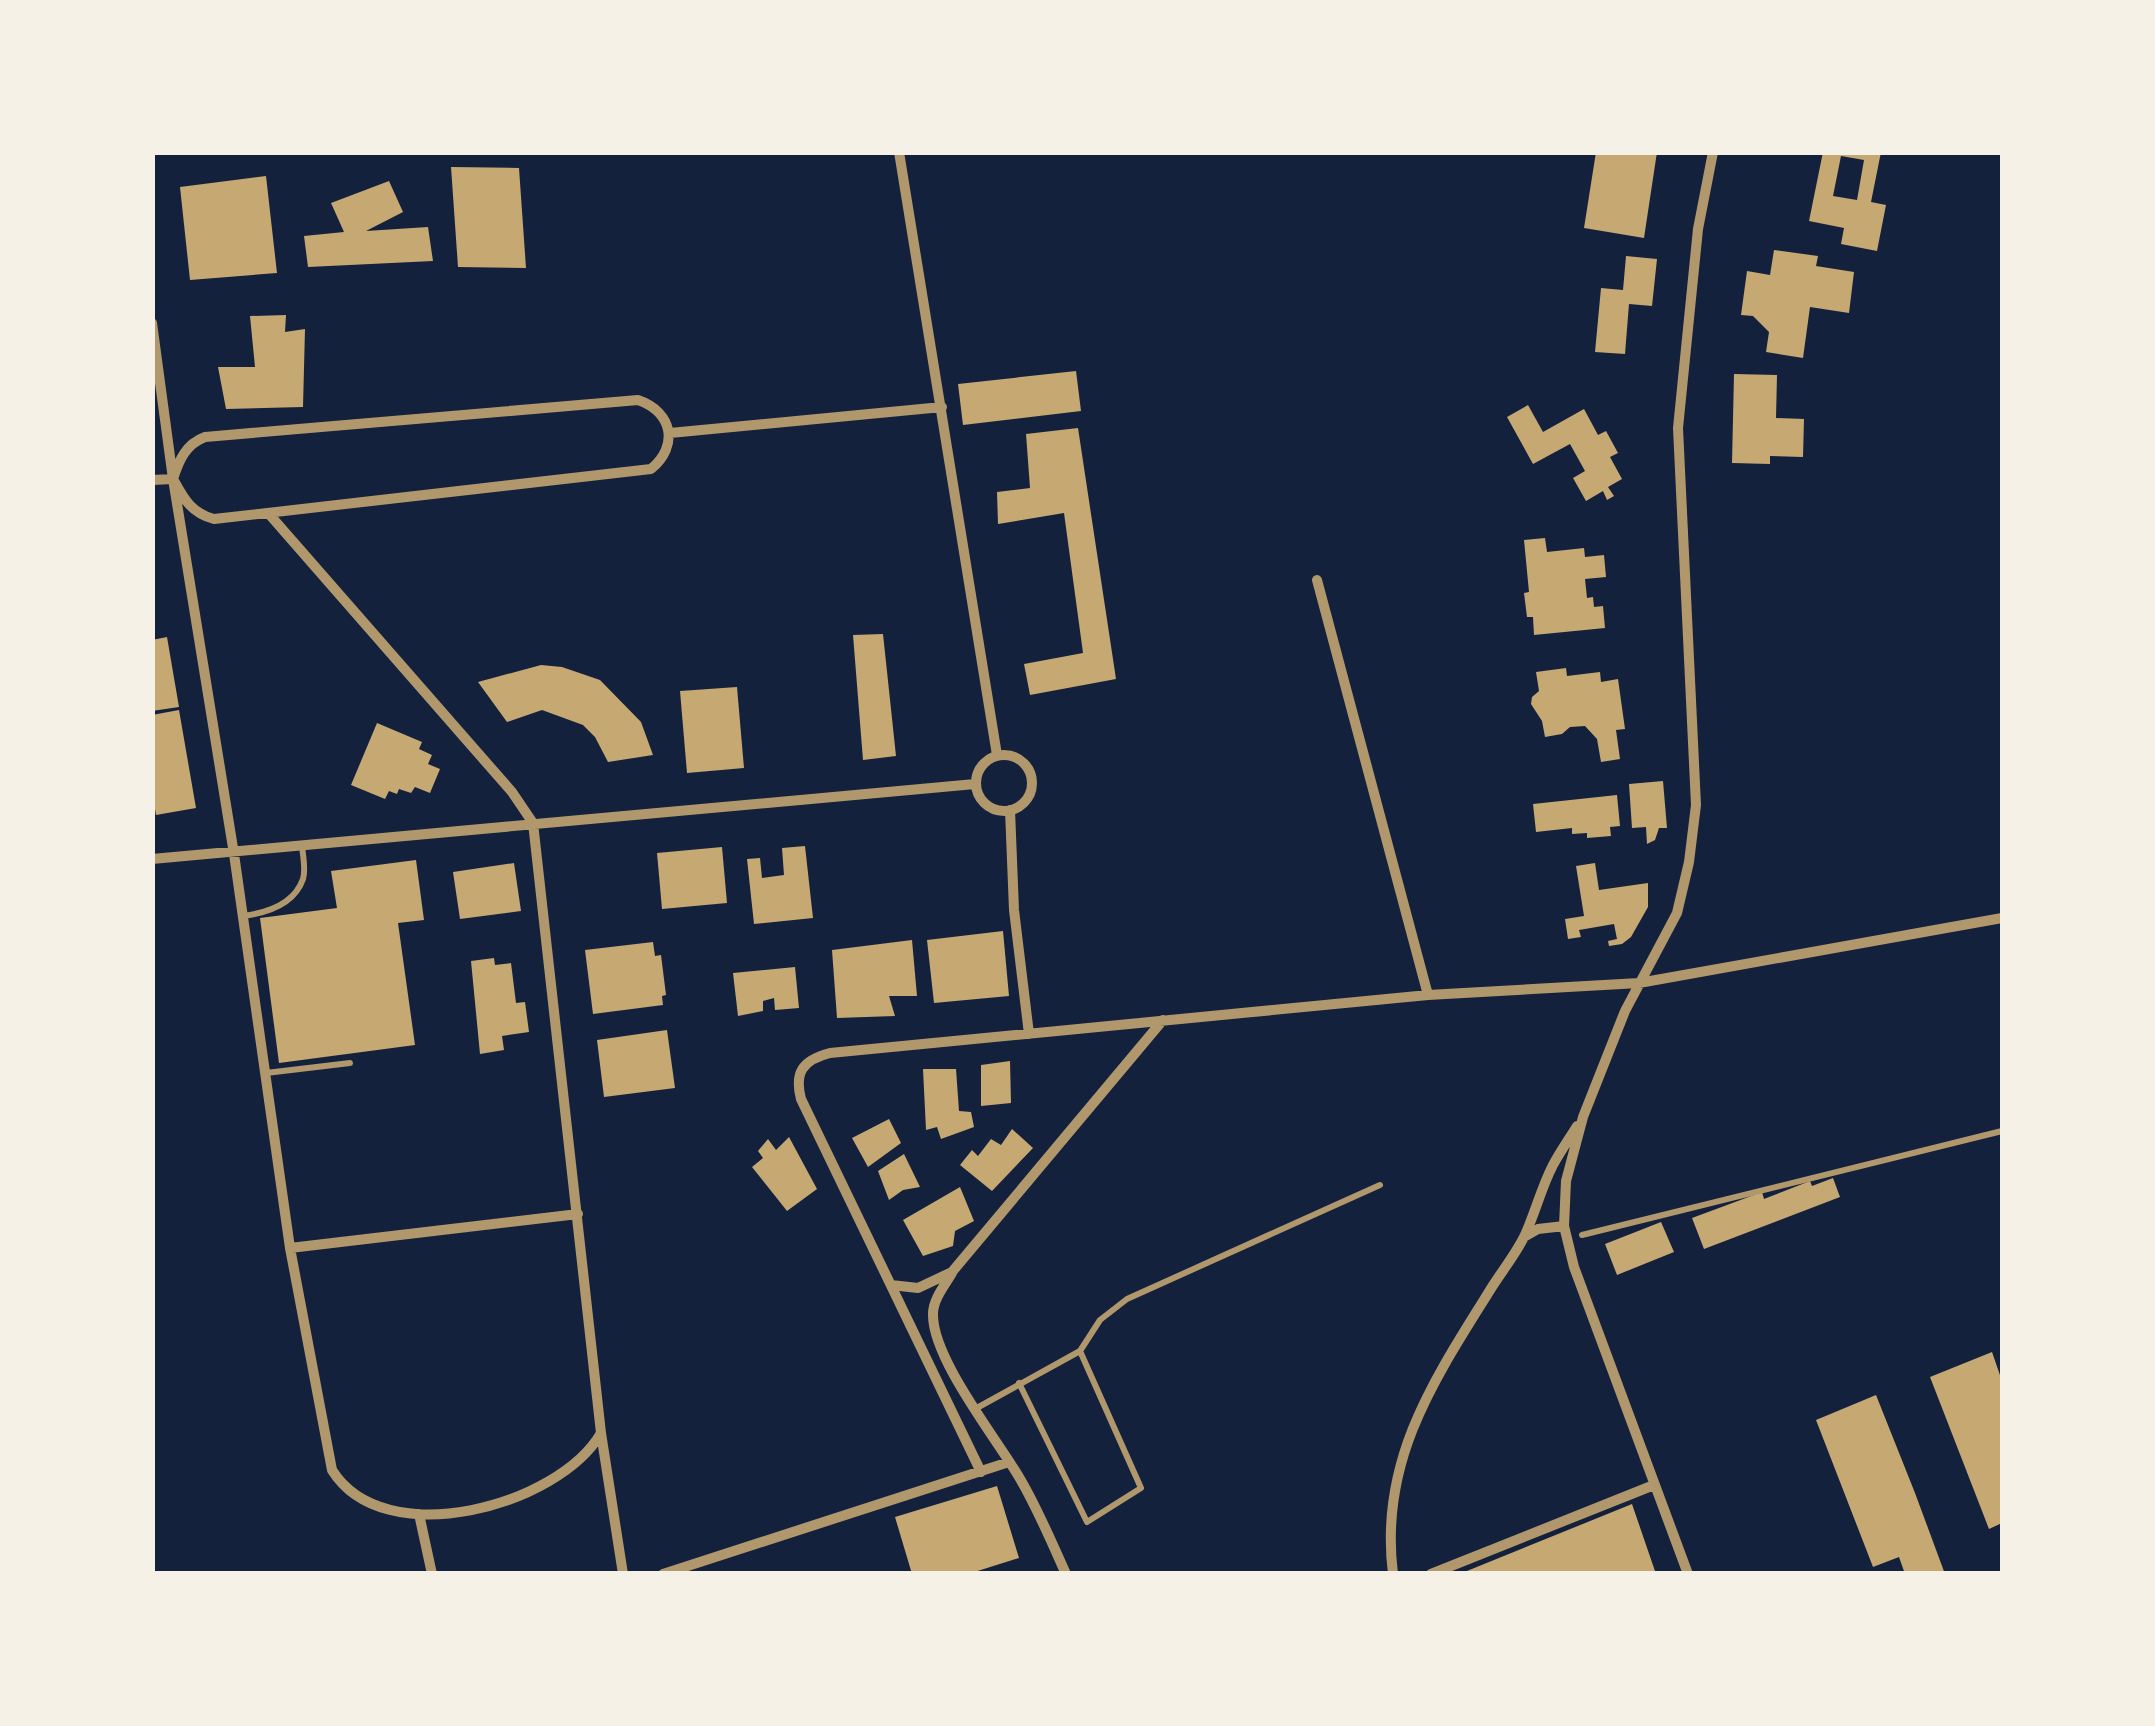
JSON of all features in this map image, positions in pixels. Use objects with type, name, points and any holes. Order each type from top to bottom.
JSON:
[{"type":"street","points":[[899,152],[997,755]]},
{"type":"street","points":[[1688,1574],[1574,1267],[1564,1226],[1566,1181],[1583,1117],[1624,1011],[1677,912],[1689,862],[1696,806],[1678,428],[1698,228],[1713,152]]},
{"type":"street","points":[[152,323],[290,1248],[332,1470],[343,1487],[357,1498],[391,1510],[419,1514],[475,1508],[533,1491],[568,1471],[591,1451],[601,1433]]},
{"type":"street","points":[[638,400],[658,412],[670,433],[670,443],[660,462],[650,469],[214,519],[200,516],[189,507],[173,478],[178,462],[193,441],[206,437],[638,400]]},
{"type":"street","points":[[670,433],[942,407]]},
{"type":"street","points":[[152,480],[173,478]]},
{"type":"street","points":[[269,514],[512,792],[534,824],[601,1433],[623,1574]]},
{"type":"street","points":[[1317,580],[1428,995]]},
{"type":"street","points":[[1006,754],[1022,761],[1031,776],[1032,785],[1025,801],[1010,810],[987,806],[975,784],[978,769],[997,755],[1006,754]]},
{"type":"street","points":[[152,859],[975,784]]},
{"type":"street","points":[[1010,810],[1014,910],[1029,1034]]},
{"type":"street","points":[[981,1472],[800,1099],[800,1070],[813,1058],[1428,995],[1639,983],[2002,918]]},
{"type":"street","points":[[1066,1574],[1009,1462],[946,1356],[934,1324],[935,1303],[952,1272],[1162,1020]]},
{"type":"street","points":[[1393,1574],[1389,1544],[1393,1500],[1411,1427],[1456,1344],[1524,1238],[1554,1164],[1583,1117]]},
{"type":"street","points":[[290,1248],[578,1214]]},
{"type":"street","points":[[1524,1238],[1538,1230],[1564,1226]]},
{"type":"street","points":[[890,1284],[918,1288],[952,1272]]},
{"type":"street","points":[[663,1574],[1009,1462]]},
{"type":"street","points":[[1430,1574],[1654,1485]]},
{"type":"street","points":[[419,1514],[432,1574]]},
{"type":"lane","points":[[243,916],[269,912],[292,896],[304,879],[302,846]]},
{"type":"lane","points":[[265,1073],[350,1062]]},
{"type":"lane","points":[[1582,1235],[2002,1131]]},
{"type":"lane","points":[[975,1409],[1080,1350],[1100,1320],[1127,1299],[1380,1185]]},
{"type":"lane","points":[[1019,1383],[1087,1522],[1141,1488],[1080,1350]]},
{"type":"building","points":[[1596,152],[1657,152],[1644,238],[1584,228]]},
{"type":"building","points":[[1823,152],[1881,152],[1871,202],[1886,205],[1877,251],[1841,244],[1844,228],[1809,221]],"holes":[[[1841,156],[1864,160],[1857,200],[1833,196]]]},
{"type":"building","points":[[451,167],[519,168],[526,268],[458,267]]},
{"type":"building","points":[[266,176],[277,273],[190,280],[180,187]]},
{"type":"building","points":[[389,181],[403,212],[366,231],[428,227],[433,261],[308,267],[304,236],[344,232],[331,203]]},
{"type":"building","points":[[1774,250],[1818,256],[1816,266],[1854,272],[1849,313],[1810,307],[1803,358],[1766,352],[1769,332],[1753,316],[1741,315],[1747,271],[1770,275]]},
{"type":"building","points":[[1626,256],[1657,259],[1652,306],[1629,304],[1625,354],[1595,352],[1601,288],[1623,290]]},
{"type":"building","points":[[286,315],[285,332],[305,329],[303,407],[226,409],[218,367],[255,367],[250,316]]},
{"type":"building","points":[[1076,371],[1081,411],[963,425],[958,384]]},
{"type":"building","points":[[1734,374],[1777,375],[1776,418],[1804,419],[1803,457],[1770,456],[1770,464],[1732,463]]},
{"type":"building","points":[[1528,405],[1543,432],[1584,409],[1598,435],[1606,431],[1618,453],[1610,457],[1622,479],[1608,487],[1614,496],[1607,500],[1603,491],[1586,501],[1573,478],[1585,471],[1570,444],[1533,464],[1507,417]]},
{"type":"building","points":[[1078,428],[1116,679],[1030,695],[1024,664],[1083,653],[1064,513],[998,524],[997,492],[1030,488],[1026,434]]},
{"type":"building","points":[[1545,538],[1547,552],[1584,548],[1585,557],[1604,555],[1606,577],[1585,579],[1587,598],[1593,597],[1594,607],[1603,606],[1605,628],[1534,635],[1533,617],[1527,617],[1524,593],[1529,592],[1524,540]]},
{"type":"building","points":[[883,634],[896,756],[863,760],[853,635]]},
{"type":"building","points":[[167,637],[179,707],[152,711],[152,640]]},
{"type":"building","points":[[541,665],[562,667],[600,680],[641,722],[653,755],[608,762],[595,737],[583,725],[542,710],[507,722],[478,682]]},
{"type":"building","points":[[1566,668],[1567,676],[1600,672],[1601,682],[1618,679],[1625,729],[1616,730],[1620,759],[1601,762],[1597,739],[1585,726],[1570,727],[1562,734],[1545,737],[1542,721],[1531,704],[1539,691],[1536,672]]},
{"type":"building","points":[[737,687],[744,768],[687,773],[680,691]]},
{"type":"building","points":[[179,710],[196,808],[156,815],[152,791],[152,715]]},
{"type":"building","points":[[377,723],[422,742],[419,749],[432,755],[428,764],[440,769],[430,793],[415,787],[411,793],[399,789],[397,794],[389,791],[385,799],[351,785]]},
{"type":"building","points":[[1663,781],[1667,828],[1659,828],[1655,840],[1647,844],[1646,827],[1632,828],[1629,784]]},
{"type":"building","points":[[1617,795],[1620,826],[1610,827],[1611,836],[1587,838],[1587,833],[1572,834],[1572,828],[1536,832],[1533,804]]},
{"type":"building","points":[[805,846],[813,918],[754,924],[747,859],[760,858],[762,878],[784,875],[782,848]]},
{"type":"building","points":[[722,847],[727,903],[662,909],[657,853]]},
{"type":"building","points":[[416,860],[424,920],[398,923],[415,1045],[279,1063],[260,918],[337,908],[331,871]]},
{"type":"building","points":[[514,863],[521,911],[460,919],[453,872]]},
{"type":"building","points":[[1595,863],[1599,890],[1648,883],[1648,907],[1631,937],[1622,944],[1609,946],[1608,941],[1617,939],[1614,924],[1579,930],[1581,937],[1568,939],[1565,919],[1584,916],[1576,866]]},
{"type":"building","points":[[1003,931],[1009,996],[934,1003],[927,940]]},
{"type":"building","points":[[912,940],[917,996],[889,996],[895,1016],[837,1018],[832,950]]},
{"type":"building","points":[[653,942],[655,956],[661,955],[666,995],[662,996],[663,1005],[593,1014],[585,950]]},
{"type":"building","points":[[494,958],[495,965],[511,963],[516,1003],[525,1002],[529,1032],[502,1036],[504,1050],[480,1054],[471,961]]},
{"type":"building","points":[[795,967],[799,1008],[775,1010],[774,998],[763,1001],[763,1011],[738,1016],[733,973]]},
{"type":"building","points":[[667,1030],[675,1088],[604,1097],[597,1040]]},
{"type":"building","points":[[1010,1061],[1011,1103],[981,1106],[981,1065]]},
{"type":"building","points":[[923,1069],[956,1069],[959,1111],[971,1112],[974,1127],[941,1139],[937,1127],[926,1130]]},
{"type":"building","points":[[889,1119],[901,1143],[868,1167],[852,1138]]},
{"type":"building","points":[[1012,1129],[1033,1148],[992,1191],[960,1165],[972,1150],[978,1156],[991,1139],[1001,1145]]},
{"type":"building","points":[[789,1137],[817,1189],[787,1211],[752,1167],[763,1158],[758,1151],[768,1139],[776,1150]]},
{"type":"building","points":[[904,1154],[920,1187],[903,1190],[889,1200],[878,1171]]},
{"type":"building","points":[[1833,1178],[1840,1197],[1704,1249],[1692,1218],[1762,1192],[1764,1199],[1810,1181],[1812,1186]]},
{"type":"building","points":[[960,1187],[974,1221],[955,1231],[953,1246],[923,1256],[903,1220]]},
{"type":"building","points":[[1661,1222],[1674,1252],[1617,1275],[1605,1244]]},
{"type":"building","points":[[1992,1352],[2002,1381],[2002,1523],[1989,1529],[1930,1377]]},
{"type":"building","points":[[1876,1395],[1945,1574],[1905,1574],[1899,1557],[1873,1567],[1816,1420]]},
{"type":"building","points":[[997,1486],[1019,1558],[968,1574],[912,1574],[895,1517]]},
{"type":"building","points":[[1632,1504],[1656,1574],[1462,1574],[1462,1573]]}]
